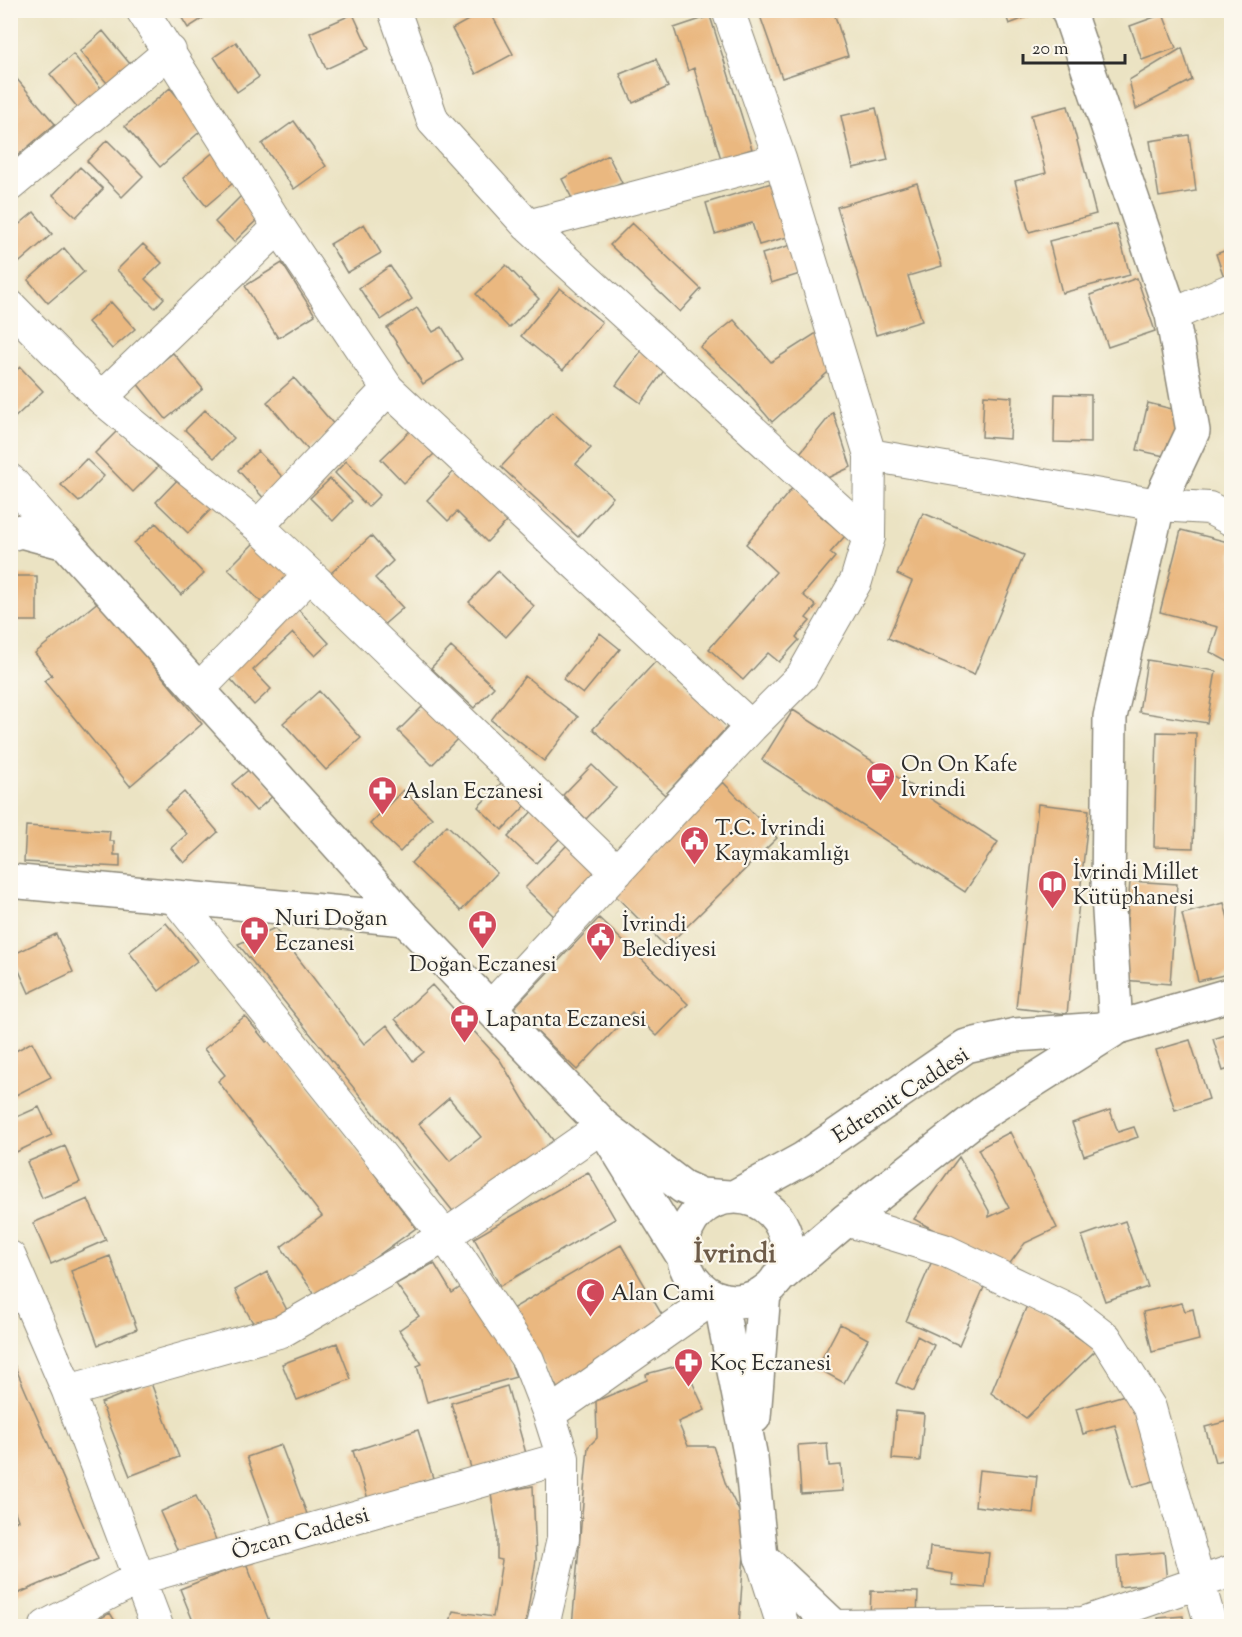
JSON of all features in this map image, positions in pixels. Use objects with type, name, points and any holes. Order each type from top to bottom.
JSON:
[{"type":"main road","points":[[1068,10],[1172,315],[1193,431],[1158,505],[1110,717],[1108,894],[1116,1028]]},
{"type":"main road","points":[[10,534],[21,531],[66,543],[405,919],[603,1126],[683,1188],[701,1195],[746,1198],[762,1204],[775,1215],[784,1230],[787,1247],[785,1264],[770,1285],[751,1458]]},
{"type":"main road","points":[[10,881],[405,919]]},
{"type":"main road","name":"Edremit Caddesi","points":[[684,1258],[683,1241],[689,1225],[699,1211],[713,1201],[732,1197],[803,1159],[966,1046],[1015,1035],[1116,1028],[1232,994]]},
{"type":"main road","name":"Edremit Caddesi","points":[[718,1298],[735,1301],[751,1298],[984,1112],[1116,1028]]},
{"type":"main road","points":[[603,1126],[684,1258],[695,1281],[718,1298],[751,1458],[762,1557],[834,1626]]},
{"type":"street","points":[[142,10],[279,227],[388,389],[751,727]]},
{"type":"street","points":[[394,10],[433,121],[528,226],[869,537]]},
{"type":"street","points":[[491,1007],[751,727],[802,676],[856,581],[869,537],[870,455],[780,159],[728,10]]},
{"type":"street","points":[[10,185],[170,51]]},
{"type":"street","points":[[528,226],[780,159]]},
{"type":"street","points":[[101,398],[279,227]]},
{"type":"street","points":[[1172,315],[1232,289]]},
{"type":"street","points":[[10,306],[101,398],[258,526],[617,872]]},
{"type":"street","points":[[258,526],[388,389]]},
{"type":"street","points":[[870,455],[1158,505],[1209,508],[1232,520]]},
{"type":"street","points":[[10,480],[66,543]]},
{"type":"street","points":[[198,690],[310,575]]},
{"type":"street","points":[[175,898],[445,1236],[528,1360],[563,1458],[563,1539],[543,1626]]},
{"type":"street","points":[[68,1391],[282,1331],[445,1236],[603,1126]]},
{"type":"street","points":[[846,1220],[944,1250],[1070,1310],[1106,1338],[1150,1408],[1211,1626]]},
{"type":"street","points":[[10,1257],[68,1391],[137,1579],[157,1626]]},
{"type":"street","points":[[549,1414],[718,1298]]},
{"type":"street","name":"Özcan Caddesi","points":[[46,1626],[137,1579],[563,1458]]},
{"type":"street","points":[[762,1557],[783,1626]]},
{"type":"street","points":[[834,1626],[1083,1623],[1199,1580],[1232,1571]]},
{"type":"building","points":[[177,10],[216,10],[188,28]]},
{"type":"building","points":[[489,10],[513,54],[476,74],[452,29]]},
{"type":"building","points":[[758,10],[812,10],[813,15],[833,10],[848,56],[782,78]]},
{"type":"building","points":[[1004,10],[1043,10],[1043,11],[1009,24]]},
{"type":"building","points":[[353,14],[369,49],[326,69],[310,33]]},
{"type":"building","points":[[1163,14],[1176,48],[1142,60],[1130,26]]},
{"type":"building","points":[[710,16],[752,149],[721,159],[694,68],[688,71],[674,28]]},
{"type":"building","points":[[103,31],[135,70],[112,89],[80,51]]},
{"type":"building","points":[[236,42],[259,77],[237,92],[214,57]]},
{"type":"building","points":[[1182,48],[1192,80],[1136,109],[1129,80]]},
{"type":"building","points":[[73,54],[105,93],[82,113],[50,74]]},
{"type":"building","points":[[656,59],[668,87],[633,103],[620,74]]},
{"type":"building","points":[[10,71],[55,124],[10,162]]},
{"type":"building","points":[[170,88],[204,128],[160,167],[125,126]]},
{"type":"building","points":[[1068,106],[1096,214],[1029,232],[1015,181],[1046,173],[1031,115]]},
{"type":"building","points":[[876,108],[888,160],[853,168],[841,116]]},
{"type":"building","points":[[294,121],[326,166],[294,189],[262,144]]},
{"type":"building","points":[[1189,135],[1196,191],[1159,197],[1150,141]]},
{"type":"building","points":[[107,140],[143,176],[122,197],[87,161]]},
{"type":"building","points":[[217,149],[240,177],[206,206],[183,178]]},
{"type":"building","points":[[608,155],[622,183],[576,206],[562,179]]},
{"type":"building","points":[[80,167],[103,189],[76,217],[53,195]]},
{"type":"building","points":[[775,182],[791,236],[759,245],[752,223],[715,234],[706,203]]},
{"type":"building","points":[[917,183],[942,266],[908,276],[922,321],[876,335],[837,207]]},
{"type":"building","points":[[244,193],[264,213],[234,242],[215,222]]},
{"type":"building","points":[[34,212],[52,234],[14,267],[10,263],[10,232]]},
{"type":"building","points":[[632,223],[701,289],[680,312],[610,245]]},
{"type":"building","points":[[364,224],[381,253],[347,273],[330,244]]},
{"type":"building","points":[[1116,224],[1130,275],[1062,293],[1049,241]]},
{"type":"building","points":[[143,244],[162,263],[145,279],[164,298],[155,308],[117,270]]},
{"type":"building","points":[[794,244],[803,273],[771,283],[762,254]]},
{"type":"building","points":[[64,248],[84,272],[48,303],[28,280]]},
{"type":"building","points":[[1232,248],[1232,278],[1225,280],[1216,254]]},
{"type":"building","points":[[282,263],[315,315],[278,338],[245,286]]},
{"type":"building","points":[[506,265],[539,299],[509,328],[476,294]]},
{"type":"building","points":[[390,266],[412,299],[381,320],[359,288]]},
{"type":"building","points":[[1137,278],[1155,331],[1108,347],[1090,295]]},
{"type":"building","points":[[560,288],[602,322],[563,370],[521,336]]},
{"type":"building","points":[[111,302],[135,329],[112,349],[88,322]]},
{"type":"building","points":[[417,308],[433,332],[442,327],[462,359],[423,384],[387,328]]},
{"type":"building","points":[[734,320],[771,362],[818,332],[836,365],[772,422],[739,383],[700,347]]},
{"type":"building","points":[[644,347],[668,365],[641,403],[616,385]]},
{"type":"building","points":[[173,353],[203,389],[166,419],[136,382]]},
{"type":"building","points":[[20,367],[43,391],[10,422],[10,376]]},
{"type":"building","points":[[294,378],[336,427],[309,451],[267,402]]},
{"type":"building","points":[[1055,394],[1091,395],[1091,443],[1054,442]]},
{"type":"building","points":[[984,395],[1012,397],[1010,439],[982,437]]},
{"type":"building","points":[[1148,403],[1188,413],[1178,459],[1137,450]]},
{"type":"building","points":[[205,410],[234,438],[214,458],[185,430]]},
{"type":"building","points":[[552,412],[591,448],[576,464],[613,497],[578,537],[501,467]]},
{"type":"building","points":[[833,412],[851,467],[825,479],[800,453]]},
{"type":"building","points":[[120,428],[158,467],[133,492],[95,453]]},
{"type":"building","points":[[411,430],[434,454],[404,483],[381,459]]},
{"type":"building","points":[[258,451],[289,484],[268,503],[238,470]]},
{"type":"building","points":[[86,459],[104,476],[79,502],[61,485]]},
{"type":"building","points":[[346,461],[380,495],[368,507],[335,473]]},
{"type":"building","points":[[456,469],[508,520],[487,542],[457,512],[448,521],[427,500]]},
{"type":"building","points":[[183,474],[215,505],[188,533],[156,502]]},
{"type":"building","points":[[330,479],[352,501],[333,521],[310,498]]},
{"type":"building","points":[[794,486],[821,509],[817,513],[845,536],[830,553],[835,557],[803,595],[816,606],[806,618],[810,621],[796,637],[799,640],[779,662],[768,653],[743,680],[709,649],[776,572],[746,544]]},
{"type":"building","points":[[923,513],[1024,555],[974,675],[888,638],[912,581],[897,574]]},
{"type":"building","points":[[156,523],[204,574],[181,595],[134,543]]},
{"type":"building","points":[[1181,530],[1232,543],[1232,664],[1210,652],[1218,627],[1160,612]]},
{"type":"building","points":[[371,536],[393,561],[375,578],[403,608],[381,627],[331,573]]},
{"type":"building","points":[[256,541],[298,582],[270,611],[228,569]]},
{"type":"building","points":[[498,571],[534,606],[506,637],[469,602]]},
{"type":"building","points":[[10,576],[37,576],[37,621],[10,621]]},
{"type":"building","points":[[99,601],[202,724],[130,786],[44,681],[52,675],[35,653]]},
{"type":"building","points":[[297,608],[329,643],[315,656],[293,633],[253,670],[271,689],[254,705],[226,674]]},
{"type":"building","points":[[600,633],[620,649],[583,694],[563,679]]},
{"type":"building","points":[[451,647],[494,687],[474,708],[431,668]]},
{"type":"building","points":[[657,660],[728,726],[665,795],[593,729]]},
{"type":"building","points":[[1147,660],[1216,671],[1207,723],[1139,712]]},
{"type":"building","points":[[525,676],[578,717],[544,761],[491,720]]},
{"type":"building","points":[[319,691],[361,738],[326,770],[283,723]]},
{"type":"building","points":[[428,701],[461,735],[432,765],[398,731]]},
{"type":"building","name":"On On Kafe İvrindi","points":[[793,710],[998,842],[965,892],[762,760]]},
{"type":"building","points":[[1157,732],[1196,733],[1193,848],[1154,847]]},
{"type":"building","points":[[592,765],[616,788],[586,819],[563,795]]},
{"type":"building","points":[[253,766],[276,793],[256,811],[232,784]]},
{"type":"building","points":[[507,777],[531,800],[502,830],[478,807]]},
{"type":"building","name":"T.C. İvrindi Kaymakamlığı","points":[[723,782],[777,838],[666,947],[612,892]]},
{"type":"building","points":[[403,790],[432,818],[400,852],[370,824]]},
{"type":"building","points":[[184,792],[218,832],[184,863],[171,848],[187,834],[165,809]]},
{"type":"building","name":"İvrindi Millet Kütüphanesi","points":[[1038,804],[1089,810],[1067,1014],[1016,1008]]},
{"type":"building","points":[[537,806],[565,833],[536,863],[508,837]]},
{"type":"building","points":[[447,825],[497,873],[461,911],[411,863]]},
{"type":"building","points":[[26,826],[110,831],[109,841],[114,841],[114,855],[120,855],[120,867],[24,862]]},
{"type":"building","points":[[572,840],[608,875],[561,923],[525,888]]},
{"type":"building","points":[[1130,881],[1177,884],[1170,984],[1123,980]]},
{"type":"building","points":[[1224,903],[1232,933],[1232,973],[1198,981],[1182,914]]},
{"type":"building","name":"İvrindi Belediyesi","points":[[599,918],[688,1004],[657,1036],[632,1012],[577,1070],[513,1009]]},
{"type":"building","points":[[166,923],[197,961],[159,991],[129,952]]},
{"type":"building","points":[[275,928],[364,1044],[387,1025],[413,1061],[424,1052],[395,1019],[432,985],[500,1060],[525,1102],[561,1151],[460,1220],[238,944]],"holes":[[[449,1098],[481,1137],[450,1161],[419,1124]]]},
{"type":"building","points":[[56,934],[73,972],[29,993],[12,955]]},
{"type":"building","points":[[245,1016],[266,1042],[271,1039],[416,1228],[318,1299],[281,1247],[322,1216],[218,1081],[225,1075],[204,1049]]},
{"type":"building","points":[[1232,1033],[1232,1068],[1223,1071],[1213,1039]]},
{"type":"building","points":[[1190,1040],[1209,1099],[1175,1110],[1156,1050]]},
{"type":"building","points":[[32,1042],[51,1077],[10,1098],[10,1054]]},
{"type":"building","points":[[39,1107],[52,1135],[12,1154],[10,1120]]},
{"type":"building","points":[[1110,1110],[1118,1132],[1134,1127],[1138,1137],[1084,1156],[1072,1123]]},
{"type":"building","points":[[1010,1132],[1057,1228],[1025,1243],[1005,1270],[914,1219],[959,1157],[989,1211],[989,1217],[1009,1208],[978,1149]]},
{"type":"building","points":[[65,1146],[80,1182],[42,1198],[27,1162]]},
{"type":"building","points":[[588,1172],[615,1219],[500,1286],[474,1238]]},
{"type":"building","points":[[88,1199],[106,1240],[51,1264],[33,1223]]},
{"type":"building","points":[[1125,1221],[1148,1287],[1105,1301],[1082,1236]]},
{"type":"building","name":"Alan Cami","points":[[621,1245],[668,1325],[558,1389],[512,1309]]},
{"type":"building","points":[[110,1256],[137,1329],[98,1345],[71,1271]]},
{"type":"building","points":[[932,1261],[985,1285],[959,1345],[906,1321]]},
{"type":"building","points":[[434,1263],[452,1293],[464,1285],[499,1330],[516,1377],[427,1402],[417,1366],[422,1364],[399,1330],[419,1316],[396,1284]]},
{"type":"building","points":[[267,1272],[289,1314],[258,1332],[235,1290]]},
{"type":"building","points":[[1028,1303],[1096,1350],[1026,1418],[991,1393]]},
{"type":"building","points":[[1182,1303],[1185,1311],[1193,1309],[1199,1340],[1152,1352],[1143,1312]]},
{"type":"building","points":[[840,1324],[868,1339],[844,1383],[817,1368]]},
{"type":"building","points":[[917,1336],[934,1345],[914,1391],[896,1383]]},
{"type":"building","points":[[337,1343],[351,1379],[297,1400],[282,1364]]},
{"type":"building","points":[[10,1355],[98,1559],[10,1597],[10,1523],[18,1520],[10,1498]]},
{"type":"building","points":[[684,1364],[705,1410],[678,1422],[688,1446],[713,1446],[726,1485],[746,1525],[739,1626],[572,1626],[588,1447],[597,1438],[596,1401],[647,1380],[646,1374]]},
{"type":"building","points":[[151,1383],[179,1457],[130,1476],[101,1403]]},
{"type":"building","points":[[507,1386],[527,1457],[472,1471],[451,1403]]},
{"type":"building","points":[[1135,1392],[1160,1479],[1133,1487],[1115,1425],[1083,1434],[1076,1409]]},
{"type":"building","points":[[896,1411],[924,1414],[920,1461],[892,1459]]},
{"type":"building","points":[[1232,1420],[1232,1458],[1215,1462],[1205,1427]]},
{"type":"building","points":[[418,1430],[433,1478],[368,1499],[353,1451]]},
{"type":"building","points":[[827,1443],[829,1466],[841,1465],[843,1491],[801,1494],[798,1445]]},
{"type":"building","points":[[281,1445],[307,1514],[273,1527],[247,1457]]},
{"type":"building","points":[[979,1470],[1037,1476],[1033,1513],[975,1506]]},
{"type":"building","points":[[533,1486],[536,1560],[525,1626],[449,1626],[453,1611],[493,1617],[502,1560],[497,1559],[497,1531],[491,1494]]},
{"type":"building","points":[[196,1496],[218,1544],[182,1560],[160,1512]]},
{"type":"building","points":[[930,1547],[989,1553],[985,1588],[952,1585],[953,1574],[928,1570]]},
{"type":"building","points":[[1164,1552],[1167,1582],[1119,1587],[1117,1556]]},
{"type":"building","points":[[246,1563],[271,1626],[195,1626],[180,1589]]},
{"type":"building","points":[[871,1591],[918,1592],[917,1617],[870,1617]]},
{"type":"building","points":[[110,1613],[118,1626],[86,1626]]},
{"type":"building","points":[[1183,1616],[1184,1626],[1159,1626],[1158,1618]]},
{"type":"place","name":"On On Kafe İvrindi","points":[[880,802]]},
{"type":"place","name":"Aslan Eczanesi","points":[[382,816]]},
{"type":"place","name":"T.C. İvrindi Kaymakamlığı","points":[[694,866]]},
{"type":"place","name":"İvrindi Millet Kütüphanesi","points":[[1052,910]]},
{"type":"place","name":"Doğan Eczanesi","points":[[483,950]]},
{"type":"place","name":"Nuri Doğan Eczanesi","points":[[254,956]]},
{"type":"place","name":"İvrindi Belediyesi","points":[[601,962]]},
{"type":"place","name":"Lapanta Eczanesi","points":[[465,1044]]},
{"type":"place","name":"Alan Cami","points":[[590,1318]]},
{"type":"place","name":"Koç Eczanesi","points":[[689,1388]]},
{"type":"district","name":"İvrindi","points":[[735,1252]]}]
